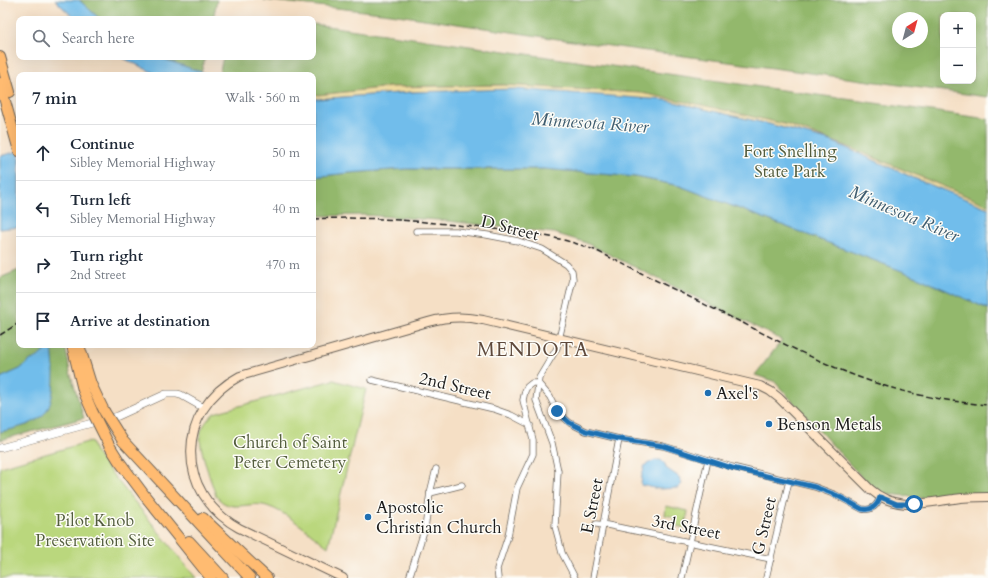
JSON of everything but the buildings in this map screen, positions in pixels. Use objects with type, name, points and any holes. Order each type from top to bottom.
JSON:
[{"type":"highway","points":[[0,58],[16,114]]},
{"type":"highway","points":[[0,83],[16,140]]},
{"type":"highway","points":[[73,348],[83,390],[109,445],[157,512],[211,578]]},
{"type":"highway","points":[[80,348],[91,384],[104,411],[123,441],[250,578]]},
{"type":"highway","points":[[140,459],[267,578]]},
{"type":"highway","points":[[125,469],[223,578]]},
{"type":"main road","points":[[344,578],[238,528],[220,516],[211,507],[198,486],[191,458],[194,432],[199,416],[221,388],[246,374],[437,320],[459,318],[477,319],[751,383],[765,388],[778,398],[880,497],[893,503],[908,505],[988,497]]},
{"type":"street","name":"D Street","points":[[416,231],[456,231],[487,234],[512,240],[542,250],[566,264],[572,271],[573,279],[557,348],[541,374],[538,383],[532,383],[527,387],[523,400],[534,440],[533,454],[517,488],[508,536],[497,569],[498,578]]},
{"type":"street","name":"2nd Street","points":[[372,380],[494,409],[512,415],[530,425]]},
{"type":"street","points":[[538,383],[550,397],[557,411],[570,423],[586,431],[619,439],[663,446],[732,468],[827,491],[859,508],[866,510],[878,504],[880,497]]},
{"type":"street","points":[[538,383],[536,400],[552,443],[558,470],[555,526],[562,553],[575,578]]},
{"type":"street","points":[[0,448],[118,416],[166,394],[181,395],[204,408]]},
{"type":"street","name":"E Street","points":[[593,578],[600,525],[619,439]]},
{"type":"street","points":[[682,578],[708,460]]},
{"type":"street","points":[[409,578],[425,528],[430,493],[436,469]]},
{"type":"street","name":"G Street","points":[[766,578],[789,481]]},
{"type":"street","points":[[430,493],[462,485]]},
{"type":"street","name":"3rd Street","points":[[600,525],[771,559]]},
{"type":"green space","points":[[79,0],[217,0],[214,16],[97,16]]},
{"type":"green space","points":[[263,0],[988,0],[988,97],[558,39],[391,14]]},
{"type":"green space","points":[[316,24],[988,119],[988,205],[846,146],[788,125],[641,93],[503,85],[390,87],[318,95],[316,95],[316,72],[220,72],[222,60],[316,60]]},
{"type":"green space","points":[[166,60],[204,60],[201,72]]},
{"type":"green space","points":[[405,169],[544,169],[636,177],[680,186],[915,276],[988,309],[988,495],[935,500],[875,492],[774,381],[755,375],[782,340],[584,242],[554,233],[438,220],[364,215],[316,216],[316,177]]},
{"type":"green space","points":[[16,271],[16,348],[48,348],[38,358],[31,360],[20,369],[0,378],[0,278]]},
{"type":"green space","points":[[53,348],[66,348],[70,372],[84,418],[0,440],[0,432],[30,424],[54,369],[52,360]]},
{"type":"green space","name":"Church of Saint Peter Cemetery","points":[[333,380],[366,389],[328,547],[291,518],[275,509],[260,505],[234,506],[222,502],[216,496],[211,482],[200,443],[200,434],[207,421],[214,413]]},
{"type":"green space","name":"Pilot Knob Preservation Site","points":[[91,441],[95,452],[196,578],[0,578],[0,467]]},
{"type":"green space","points":[[666,506],[688,511],[685,528],[673,525],[674,517],[665,515]]},
{"type":"sand","points":[[503,85],[641,93],[706,106],[788,125],[846,146],[988,205],[988,208],[916,179],[831,141],[769,124],[665,100],[413,92],[316,99],[316,95],[390,87]]},
{"type":"water","points":[[55,0],[79,0],[97,16],[72,16]]},
{"type":"water","points":[[127,60],[167,60],[201,72],[152,72]]},
{"type":"water","name":"Minnesota River","points":[[515,89],[665,100],[769,124],[831,141],[916,179],[988,208],[988,309],[915,276],[680,186],[636,177],[544,169],[405,169],[316,177],[316,99],[413,92]]},
{"type":"water","points":[[16,152],[16,227],[0,229],[0,156]]},
{"type":"water","points":[[48,348],[53,348],[53,388],[51,400],[47,409],[42,416],[35,421],[14,429],[0,432],[0,378],[20,369],[31,360],[38,357]]},
{"type":"water","points":[[655,460],[661,460],[665,464],[666,468],[679,477],[682,484],[678,488],[659,489],[641,485],[645,465]]},
{"type":"railway","points":[[316,219],[374,219],[434,223],[522,232],[569,241],[599,252],[792,348],[859,377],[913,394],[951,401],[988,405]]},
{"type":"railway","points":[[0,335],[16,325]]},
{"type":"place","name":"Axel's","points":[[708,393]]},
{"type":"place","name":"Benson Metals","points":[[769,424]]},
{"type":"place","name":"Apostolic Christian Church","points":[[368,517]]},
{"type":"district","name":"MENDOTA","points":[[533,350]]},
{"type":"route","points":[[557,411],[570,423],[586,431],[619,439],[663,446],[732,468],[815,487],[843,498],[862,509],[866,510],[874,507],[878,504],[880,497],[884,500],[897,504],[914,504]]},
{"type":"park label","name":"Fort Snelling State Park","points":[[790,161]]}]
